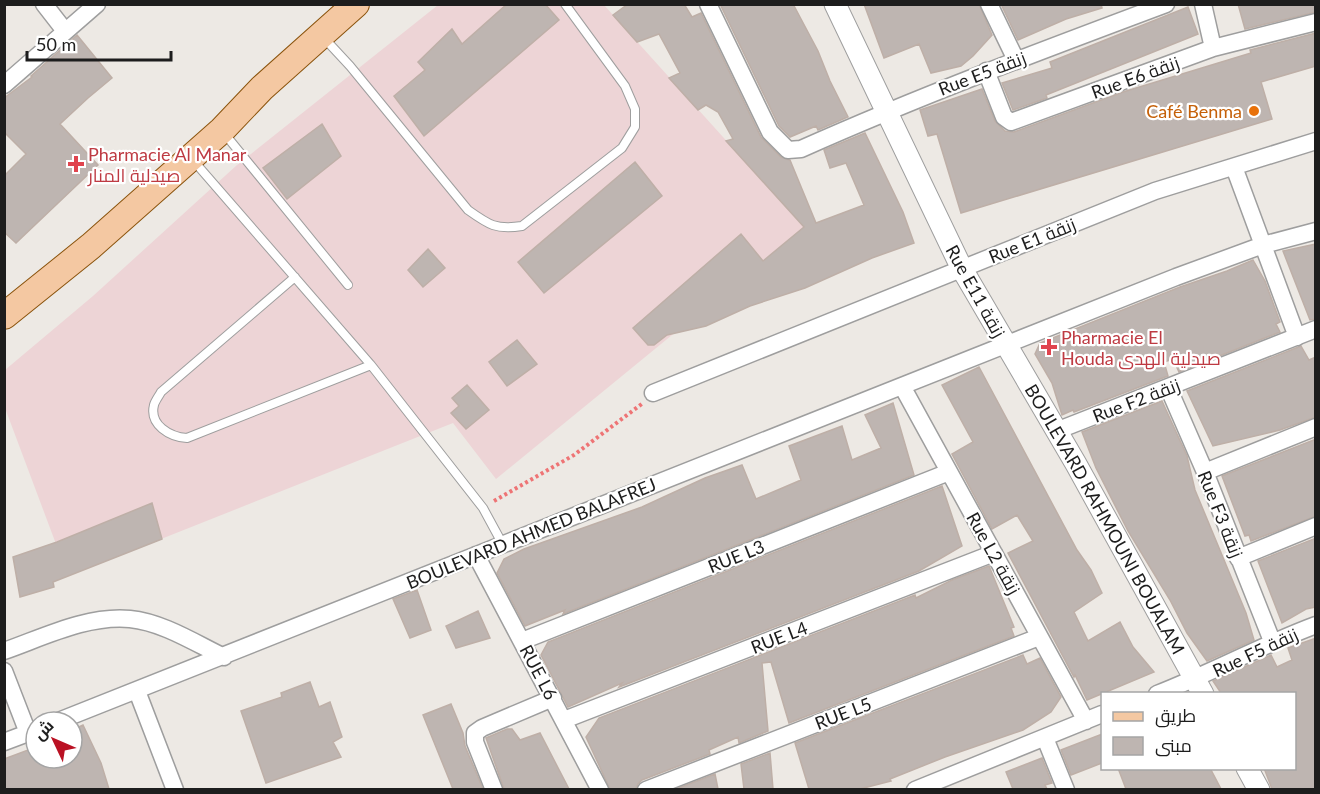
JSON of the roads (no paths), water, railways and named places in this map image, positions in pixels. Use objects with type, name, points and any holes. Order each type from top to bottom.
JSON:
[{"type":"main road","points":[[4,316],[91,246],[222,130],[262,88],[356,4]]},
{"type":"street","points":[[44,4],[65,31]]},
{"type":"street","points":[[4,85],[97,4]]},
{"type":"street","name":"Rue E5 زنقة","points":[[708,4],[770,132],[788,150],[801,149],[886,111],[986,71],[1166,4]]},
{"type":"street","name":"Rue E11 زنقة","points":[[835,4],[962,268],[1005,345],[1263,245],[1316,231]]},
{"type":"street","points":[[989,4],[1016,60]]},
{"type":"street","points":[[1203,4],[1213,48]]},
{"type":"street","name":"Rue E6 زنقة","points":[[986,71],[1004,117],[1011,122],[1213,48],[1316,22]]},
{"type":"street","name":"Rue E1 زنقة","points":[[653,393],[1155,191],[1316,141]]},
{"type":"street","points":[[1234,166],[1297,337]]},
{"type":"street","name":"Rue F2 زنقة","points":[[1056,431],[1316,329]]},
{"type":"street","name":"BOULEVARD AHMED BALAFREJ","points":[[84,711],[224,657],[502,543],[1005,345]]},
{"type":"street","name":"BOULEVARD RAHMOUNI BOUALAM","points":[[1005,345],[1056,431],[1199,686]]},
{"type":"street","name":"Rue L2 زنقة","points":[[902,386],[1086,721]]},
{"type":"street","name":"Rue F3 زنقة","points":[[1168,387],[1272,641]]},
{"type":"street","points":[[1204,472],[1316,426]]},
{"type":"street","name":"RUE L3","points":[[522,641],[949,472]]},
{"type":"street","points":[[1238,558],[1316,526]]},
{"type":"street","name":"RUE L4","points":[[564,720],[994,553]]},
{"type":"street","name":"RUE L6","points":[[476,555],[600,789]]},
{"type":"street","points":[[4,651],[80,624],[130,619],[157,626],[224,657]]},
{"type":"street","name":"Rue F5 زنقة","points":[[1163,692],[1199,686],[1272,641],[1316,625]]},
{"type":"street","name":"RUE L5","points":[[646,789],[1039,637]]},
{"type":"street","points":[[4,671],[24,714]]},
{"type":"street","points":[[137,691],[171,788]]},
{"type":"street","points":[[494,789],[475,742],[475,734],[482,728],[552,698]]},
{"type":"street","points":[[915,789],[1101,714]]},
{"type":"street","points":[[4,742],[24,734]]},
{"type":"street","points":[[1045,738],[1066,789]]},
{"type":"street","points":[[1248,770],[1259,789]]},
{"type":"lane","points":[[321,35],[350,66],[468,210],[490,226],[506,229],[522,226],[622,148],[635,127],[635,109],[625,86],[564,4]]},
{"type":"lane","points":[[222,130],[348,285]]},
{"type":"lane","points":[[191,157],[371,365],[483,508],[502,543]]},
{"type":"lane","points":[[295,278],[161,393],[154,404],[154,416],[161,428],[176,438],[186,438],[371,365]]},
{"type":"place","name":"Café Benma","points":[[1254,111]]},
{"type":"place","name":"Pharmacie Al Manar صيدلية المنار","points":[[76,164]]},
{"type":"place","name":"Pharmacie El Houda صيدلية الهدى","points":[[1049,347]]}]
